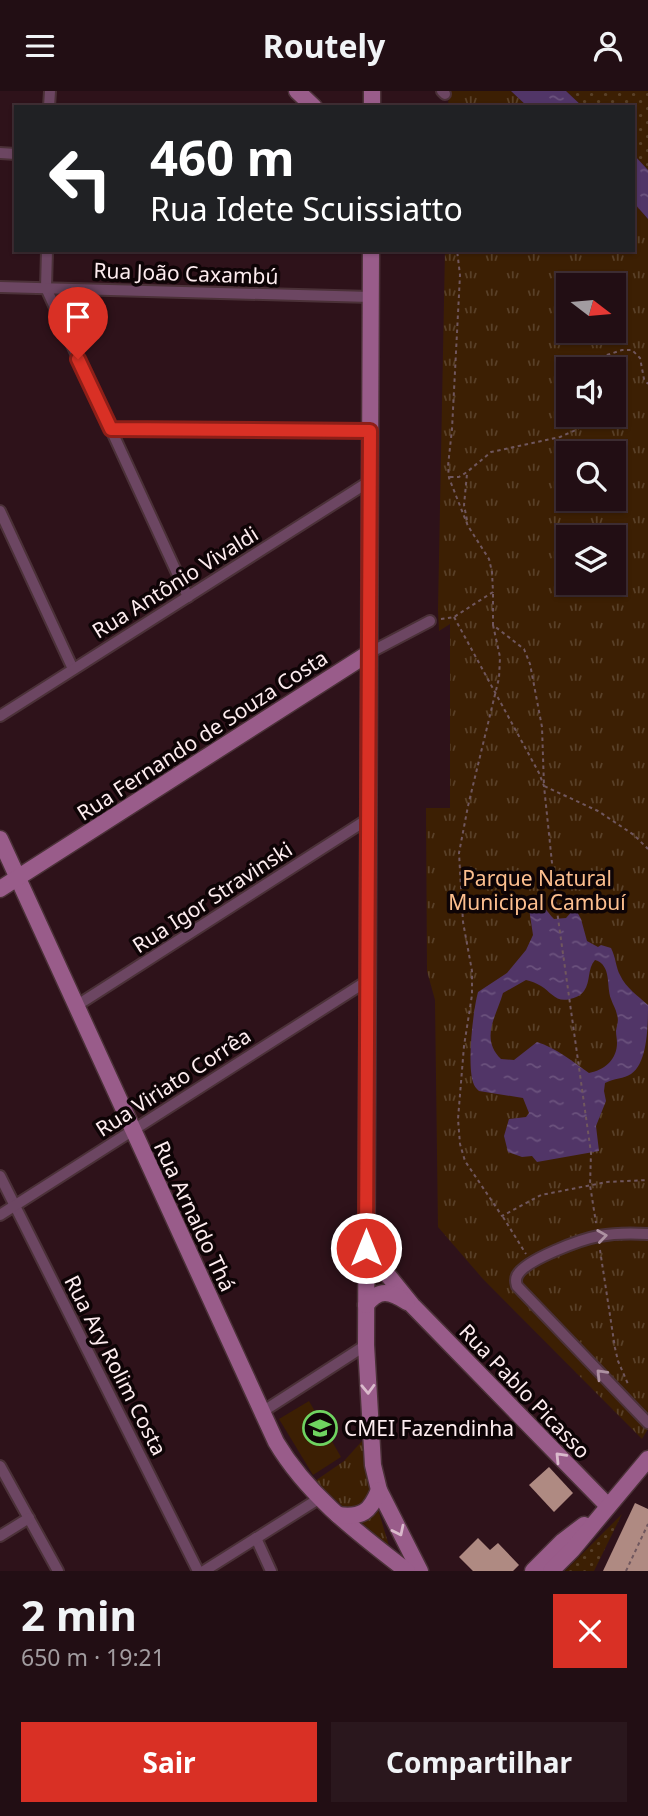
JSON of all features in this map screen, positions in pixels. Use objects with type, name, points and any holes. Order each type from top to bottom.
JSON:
[{"type":"main road","points":[[297,91],[312,105]]},
{"type":"main road","points":[[371,252],[366,1345],[371,1454],[380,1490],[419,1571]]},
{"type":"main road","name":"Rua Fernando de Souza Costa","points":[[0,889],[369,653]]},
{"type":"main road","name":"Rua Arnaldo Thá","points":[[0,839],[262,1412],[285,1456],[338,1515],[407,1571]]},
{"type":"main road","name":"Rua Pablo Picasso","points":[[366,1248],[412,1305],[608,1506]]},
{"type":"main road","name":"Rua Pablo Picasso","points":[[366,1305],[372,1297],[386,1293],[394,1294],[412,1305]]},
{"type":"main road","points":[[551,1571],[572,1550],[648,1459]]},
{"type":"main road","points":[[338,1515],[357,1516],[364,1513],[380,1490]]},
{"type":"main road","points":[[533,1571],[563,1541],[608,1506]]},
{"type":"street","points":[[47,252],[46,288],[188,597]]},
{"type":"street","name":"Rua João Caxambú","points":[[0,287],[371,297]]},
{"type":"street","points":[[111,429],[370,431]]},
{"type":"street","name":"Rua Antônio Vivaldi","points":[[0,716],[370,481]]},
{"type":"street","points":[[0,512],[73,669]]},
{"type":"street","name":"Rua Fernando de Souza Costa","points":[[369,653],[430,621]]},
{"type":"street","name":"Rua Igor Stravinski","points":[[76,1006],[368,819]]},
{"type":"street","name":"Rua Viriato Corrêa","points":[[0,1215],[367,981]]},
{"type":"street","name":"Rua Ary Rolim Costa","points":[[0,1176],[198,1571]]},
{"type":"street","points":[[648,1234],[582,1239],[532,1263],[516,1277],[517,1286],[648,1423]]},
{"type":"street","points":[[262,1412],[366,1345]]},
{"type":"street","points":[[0,1466],[58,1571]]},
{"type":"street","points":[[204,1571],[320,1498]]},
{"type":"street","points":[[0,1536],[29,1518]]},
{"type":"street","points":[[256,1538],[271,1571]]},
{"type":"path","points":[[457,252],[460,275],[449,478],[468,526],[489,559],[492,572],[493,625],[500,657],[499,678],[459,853],[463,922],[472,971],[472,995],[464,1046],[458,1119],[460,1144],[465,1161],[532,1263]]},
{"type":"path","points":[[601,357],[632,349],[640,358],[644,379],[648,384]]},
{"type":"path","points":[[449,478],[467,473],[491,452],[560,437],[580,427]]},
{"type":"path","points":[[467,473],[464,505],[468,526]]},
{"type":"path","points":[[430,621],[454,617],[493,593]]},
{"type":"path","points":[[454,617],[540,773],[544,786],[598,811],[634,835],[648,849]]},
{"type":"path","points":[[493,625],[524,649],[530,664],[542,727],[544,786],[557,911],[592,1153],[590,1185],[615,1348],[628,1383]]},
{"type":"path","points":[[502,1216],[541,1195],[619,1180],[648,1179]]},
{"type":"path","points":[[631,1571],[626,1570],[648,1524]]},
{"type":"green space","points":[[449,91],[511,91],[526,105],[448,105]]},
{"type":"green space","points":[[566,91],[648,91],[648,170],[635,156],[635,105],[581,105]]},
{"type":"green space","name":"Parque Natural Municipal Cambuí","points":[[635,204],[648,219],[648,1429],[642,1439],[483,1279],[438,1227],[435,1000],[427,971],[426,808],[450,808],[450,624],[439,631],[445,252],[635,252]]},
{"type":"green space","points":[[309,1401],[341,1457],[313,1475],[279,1419]]},
{"type":"green space","points":[[362,1441],[372,1485],[363,1507],[347,1510],[315,1481],[344,1461]]},
{"type":"green space","points":[[378,1509],[389,1546],[361,1522],[369,1520]]},
{"type":"green space","points":[[622,1514],[594,1571],[565,1571]]},
{"type":"water","points":[[511,91],[566,91],[581,105],[526,105]]},
{"type":"water","points":[[635,156],[648,170],[648,219],[635,204]]},
{"type":"water","points":[[530,899],[537,902],[554,919],[566,918],[575,908],[587,941],[598,947],[601,945],[611,948],[623,980],[648,1005],[646,1042],[637,1069],[625,1077],[605,1083],[606,1101],[596,1126],[599,1151],[537,1162],[532,1156],[522,1157],[508,1152],[504,1136],[509,1119],[526,1117],[529,1113],[523,1098],[479,1091],[471,1073],[473,1024],[478,992],[507,973],[526,950],[533,935],[528,902]],"holes":[[[595,960],[606,971],[618,1019],[615,1054],[609,1063],[589,1073],[557,1051],[537,1042],[514,1060],[501,1059],[491,1043],[491,1035],[503,993],[526,980],[541,986],[557,998],[574,998],[584,991]]]},
{"type":"building","points":[[549,1467],[573,1493],[554,1512],[529,1485]]},
{"type":"building","points":[[635,1503],[648,1509],[648,1571],[603,1571]]},
{"type":"building","points":[[478,1538],[490,1550],[498,1543],[519,1565],[513,1571],[473,1571],[459,1557]]},
{"type":"place","name":"CMEI Fazendinha","points":[[320,1428]]},
{"type":"route","points":[[78,359],[111,429],[370,431],[366,1248]]}]
